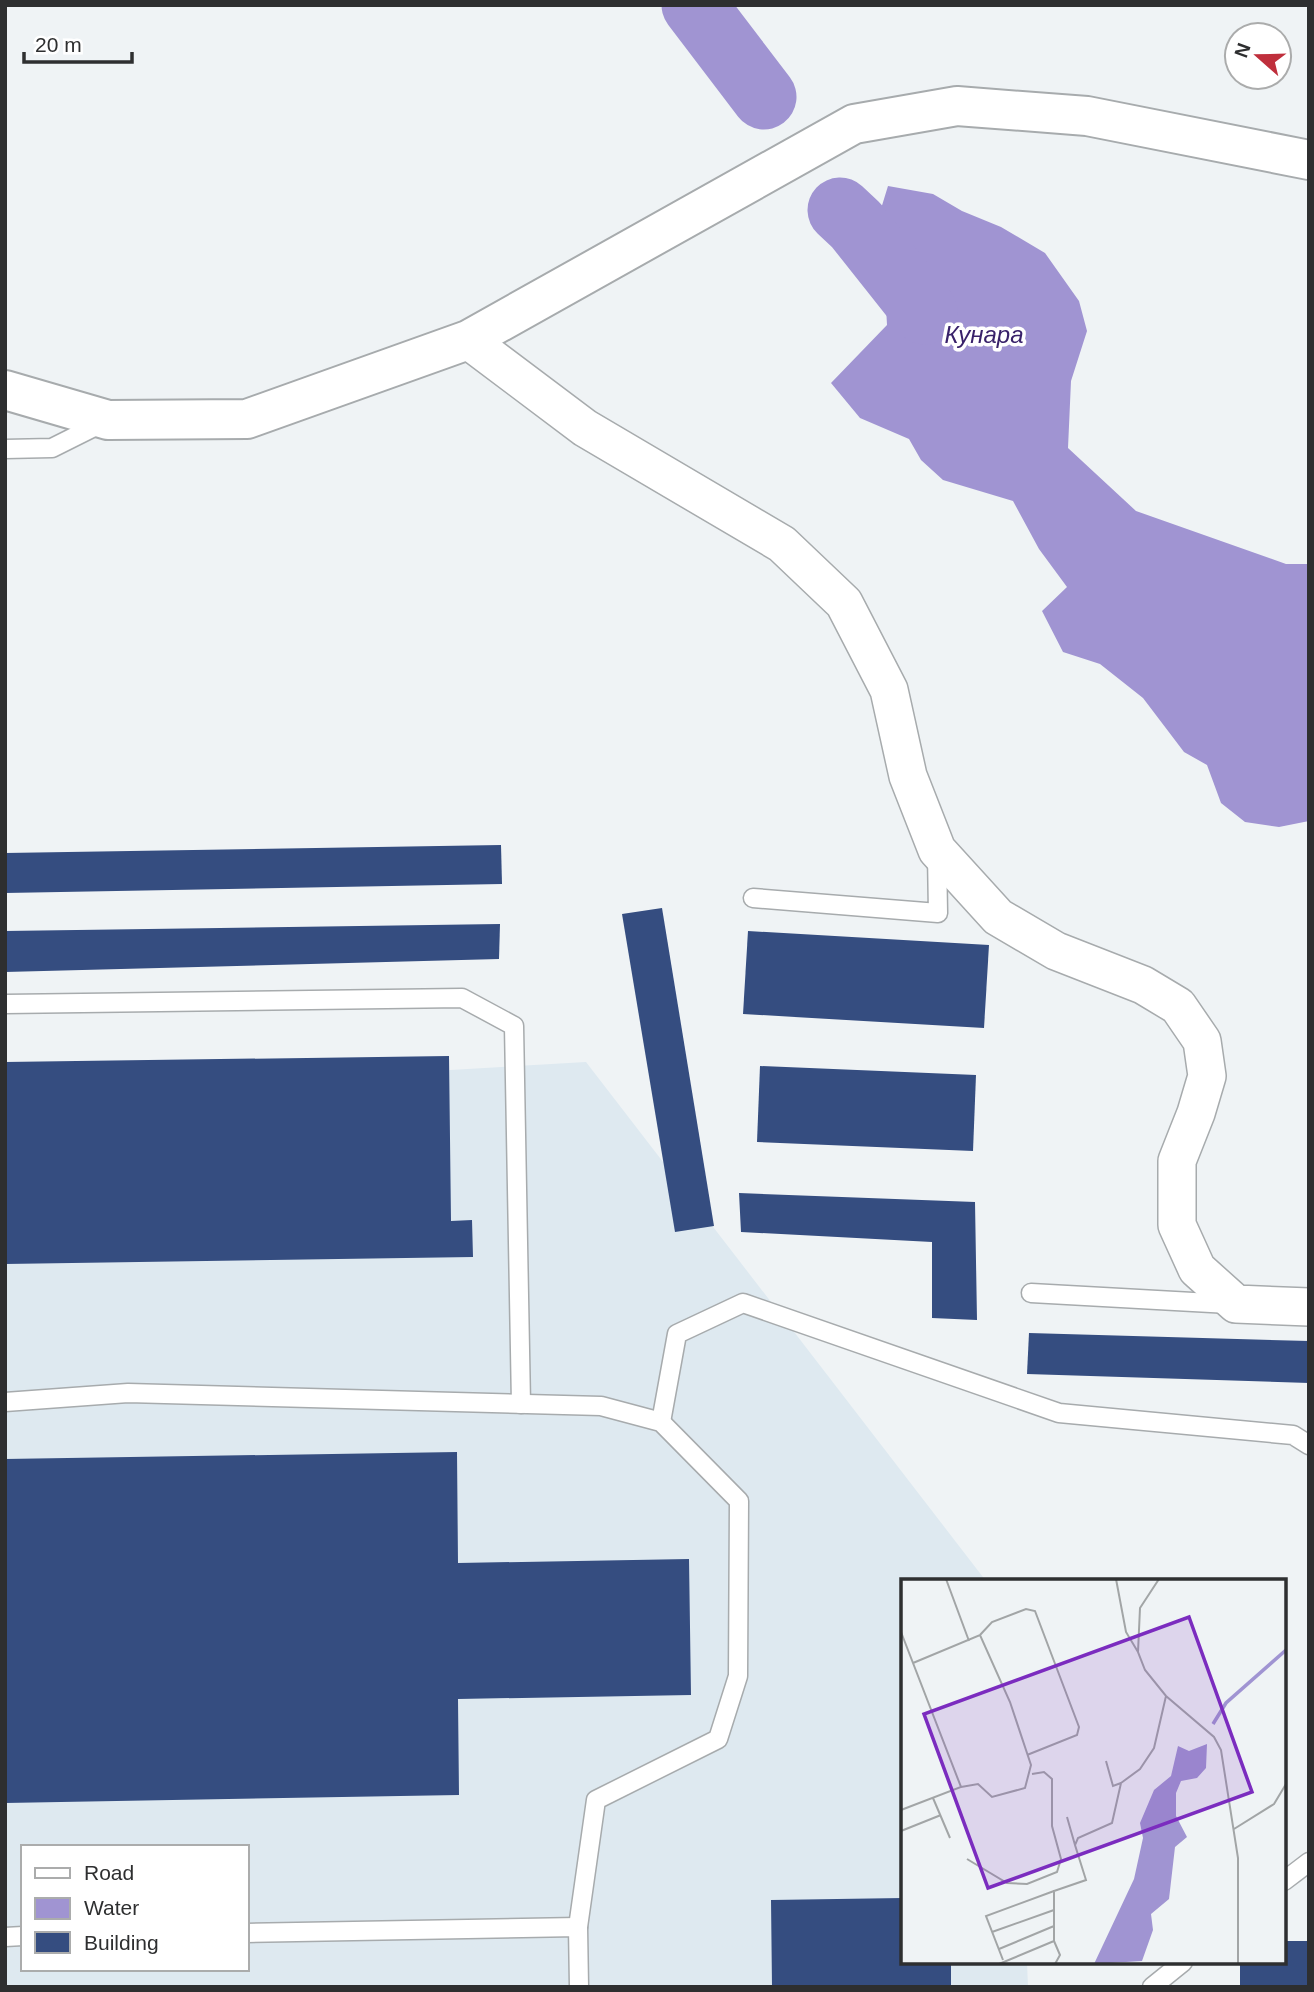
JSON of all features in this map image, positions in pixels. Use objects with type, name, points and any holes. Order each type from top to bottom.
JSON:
[{"type":"street","points":[[5,390],[108,420],[247,419],[468,340],[854,124],[957,106],[1087,116],[1309,160]]},
{"type":"street","points":[[468,340],[585,428],[782,544],[844,603],[889,690],[908,776],[937,849],[998,917],[1056,951],[1143,985],[1178,1006],[1202,1041],[1207,1076],[1177,1161],[1177,1225],[1197,1269],[1236,1304],[1309,1307]]},
{"type":"lane","points":[[5,449],[52,448],[108,420]]},
{"type":"lane","points":[[753,898],[938,914],[937,849]]},
{"type":"lane","points":[[5,1004],[463,998],[513,1026],[521,1404]]},
{"type":"lane","points":[[1031,1293],[1236,1304]]},
{"type":"lane","points":[[661,1422],[677,1334],[743,1303],[1059,1413],[1293,1435],[1309,1445]]},
{"type":"lane","points":[[5,1402],[128,1393],[601,1406],[661,1422],[739,1501],[738,1676],[718,1739],[596,1800],[578,1927],[579,1987]]},
{"type":"lane","points":[[1286,1879],[1309,1862]]},
{"type":"lane","points":[[248,1933],[578,1927]]},
{"type":"lane","points":[[1152,1987],[1181,1964]]},
{"type":"shaded area","points":[[586,1062],[984,1579],[901,1579],[901,1964],[1027,1964],[1028,1987],[5,1987],[5,1096]]},
{"type":"water","name":"Кунара","points":[[888,186],[933,194],[962,211],[1001,227],[1045,253],[1079,301],[1087,331],[1071,381],[1068,448],[1136,511],[1286,564],[1309,564],[1309,821],[1279,827],[1245,822],[1221,803],[1207,765],[1184,752],[1143,698],[1100,664],[1063,652],[1042,611],[1067,587],[1039,549],[1013,501],[943,480],[921,460],[909,439],[860,418],[831,383],[887,325],[885,288],[868,251]]},
{"type":"building","points":[[501,845],[502,884],[5,893],[5,853]]},
{"type":"building","points":[[662,908],[714,1226],[675,1232],[622,914]]},
{"type":"building","points":[[500,924],[499,959],[5,972],[5,931]]},
{"type":"building","points":[[748,931],[989,945],[984,1028],[743,1014]]},
{"type":"building","points":[[449,1056],[451,1221],[472,1220],[473,1257],[5,1264],[5,1062]]},
{"type":"building","points":[[760,1066],[976,1075],[973,1151],[757,1142]]},
{"type":"building","points":[[739,1193],[975,1202],[977,1320],[932,1318],[932,1242],[741,1232]]},
{"type":"building","points":[[1029,1333],[1309,1341],[1309,1383],[1027,1374]]},
{"type":"building","points":[[457,1452],[458,1563],[689,1559],[691,1695],[458,1699],[459,1795],[5,1803],[5,1459]]},
{"type":"building","points":[[901,1898],[901,1964],[951,1964],[951,1987],[772,1987],[771,1900]]},
{"type":"building","points":[[1286,1941],[1309,1941],[1309,1987],[1240,1987],[1240,1964],[1286,1964]]},
{"type":"waterway","name":"Кунара","points":[[694,5],[764,97]]},
{"type":"waterway","name":"Кунара","points":[[840,210],[856,225],[925,312]]}]
